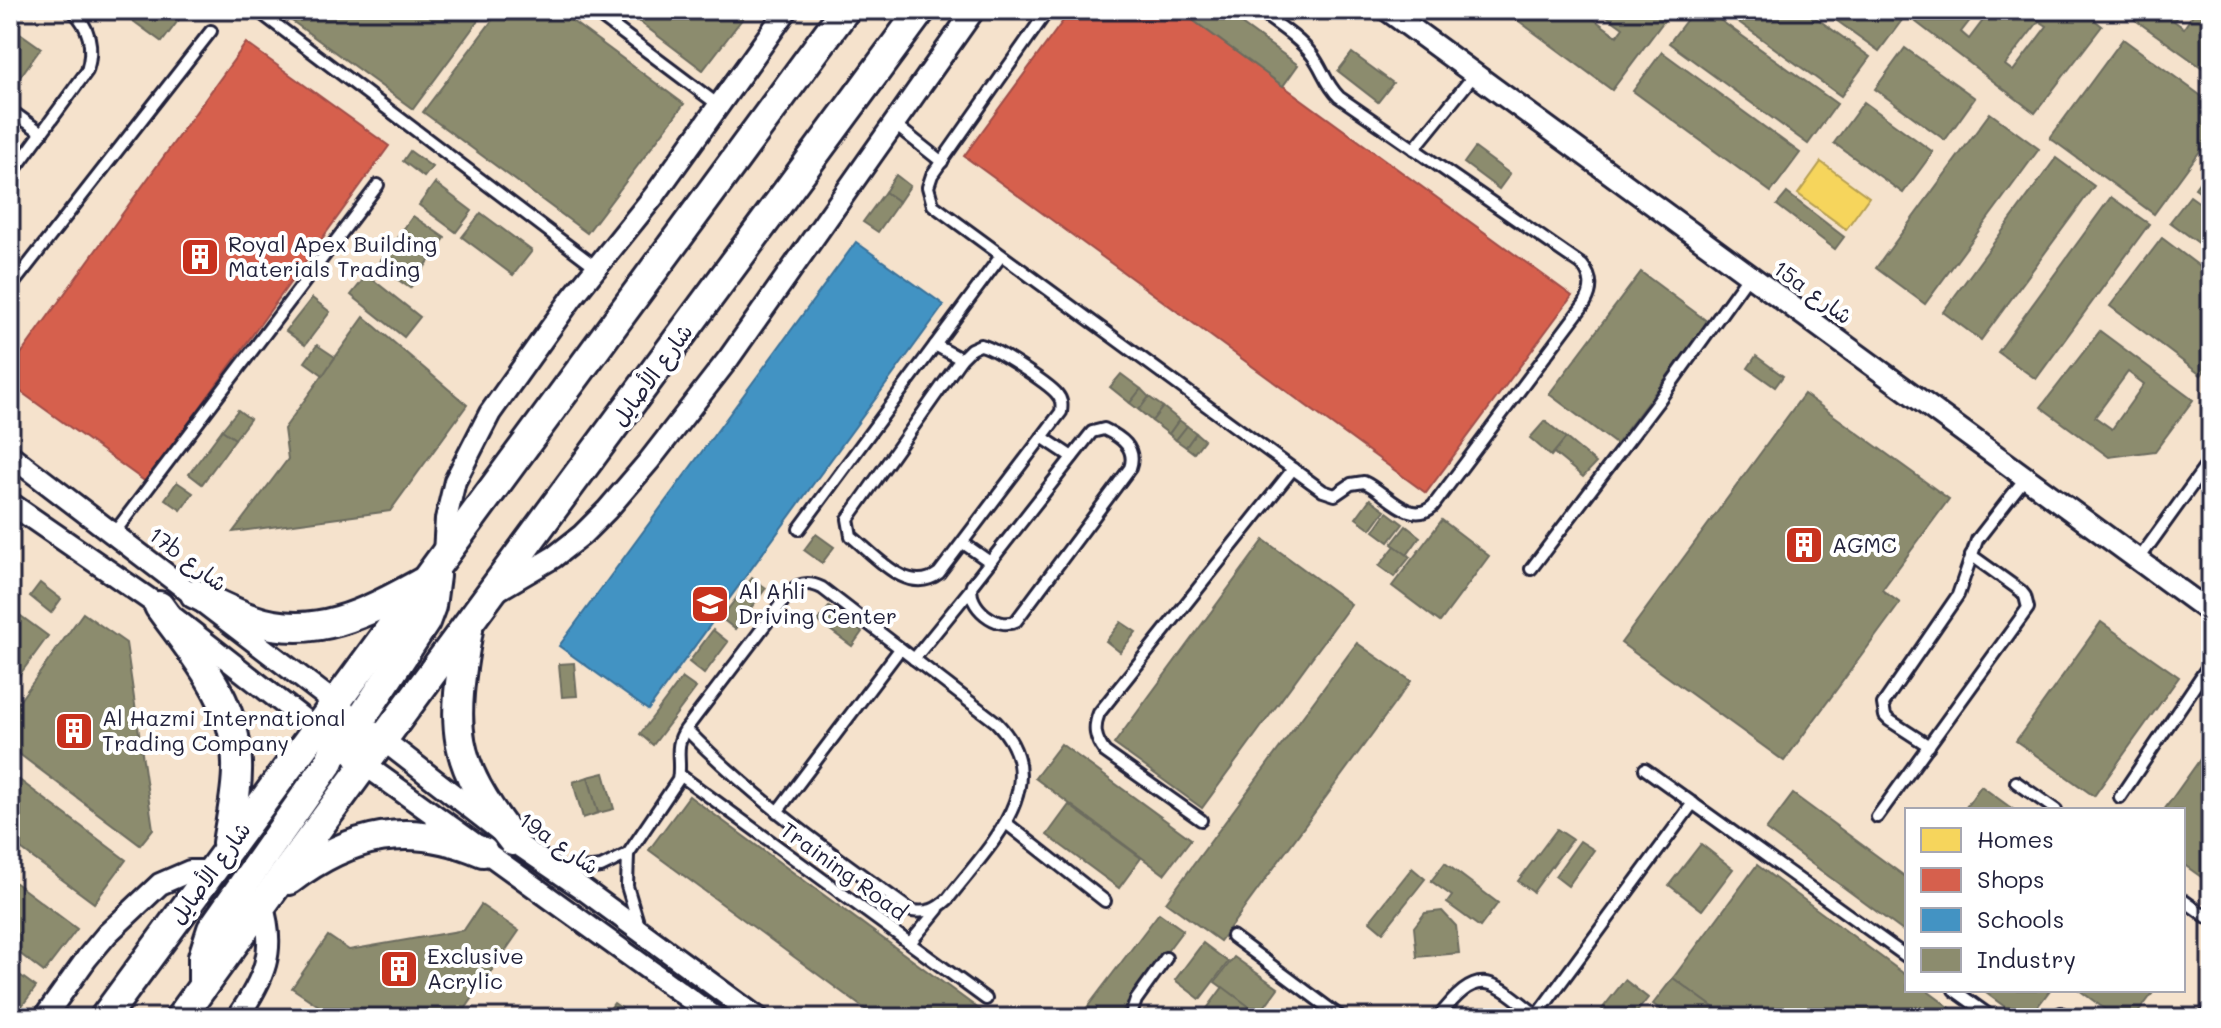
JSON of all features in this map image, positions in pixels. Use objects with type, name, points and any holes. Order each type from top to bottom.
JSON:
[{"type":"main road","points":[[203,986],[203,957],[212,929],[322,776],[335,704],[845,10]]},
{"type":"main road","name":"شارع الأصايل","points":[[370,731],[469,623],[493,592],[921,10]]},
{"type":"main road","points":[[195,594],[252,620],[274,625],[323,626],[374,608],[436,569]]},
{"type":"main road","points":[[180,1018],[363,764],[370,731],[425,622],[433,597],[436,569]]},
{"type":"main road","points":[[159,606],[213,681],[232,725],[237,750],[237,782],[219,860]]},
{"type":"main road","points":[[469,623],[456,707],[460,743],[474,785],[513,841]]},
{"type":"main road","name":"شارع الأصايل","points":[[104,1018],[219,860],[327,737]]},
{"type":"main road","points":[[264,901],[321,858],[341,848],[385,836],[425,835],[455,841],[483,852]]},
{"type":"street","points":[[436,569],[455,481],[471,445],[511,382],[596,267],[645,208],[787,10]]},
{"type":"street","points":[[493,592],[554,557],[582,535],[616,500],[729,358],[974,10]]},
{"type":"street","name":"15a شارع","points":[[1387,10],[2211,613]]},
{"type":"street","name":"17b شارع","points":[[10,455],[335,704]]},
{"type":"street","points":[[10,503],[159,606],[363,764],[716,1018]]},
{"type":"street","name":"19a شارع","points":[[335,704],[513,841],[758,1018]]},
{"type":"street","points":[[44,1018],[107,934],[160,884],[219,860]]},
{"type":"street","points":[[237,1018],[258,988],[267,960],[269,932],[264,901]]},
{"type":"lane","points":[[10,176],[82,82],[91,59],[84,23],[72,10]]},
{"type":"lane","points":[[257,10],[596,267]]},
{"type":"lane","points":[[592,10],[717,104]]},
{"type":"lane","points":[[1048,10],[932,175],[928,187],[933,205],[1329,494],[1335,495],[1351,484],[1364,482],[1410,512],[1423,513],[1589,295],[1590,278],[1582,265],[1339,97],[1326,84],[1322,68],[1301,42],[1258,10]]},
{"type":"lane","points":[[10,288],[211,31]]},
{"type":"lane","points":[[1414,149],[1475,74]]},
{"type":"lane","points":[[10,110],[42,133]]},
{"type":"lane","points":[[893,123],[942,162]]},
{"type":"lane","points":[[114,533],[378,185]]},
{"type":"lane","points":[[799,529],[1001,256]]},
{"type":"lane","points":[[1531,569],[1749,275]]},
{"type":"lane","points":[[935,345],[961,359]]},
{"type":"lane","points":[[987,345],[1058,395],[1061,412],[939,573],[918,582],[904,578],[851,536],[847,524],[850,515],[961,359],[975,346],[987,345]]},
{"type":"lane","points":[[914,659],[1092,432],[1104,429],[1130,447],[1133,462],[1016,621],[1006,625],[997,622],[974,603],[970,590]]},
{"type":"lane","points":[[1042,437],[1072,457]]},
{"type":"lane","points":[[2139,559],[2211,459]]},
{"type":"lane","points":[[1201,820],[1105,752],[1096,737],[1096,720],[1293,469]]},
{"type":"lane","points":[[1929,746],[1885,716],[1883,704],[1958,595],[1977,540],[2026,477]]},
{"type":"lane","points":[[963,543],[990,562]]},
{"type":"lane","points":[[1877,817],[2028,608],[2021,591],[1971,555]]},
{"type":"lane","points":[[641,931],[627,886],[628,854],[680,775],[677,749],[680,737],[790,592],[808,583],[822,588],[996,722],[1008,735],[1019,761],[1021,775],[1015,803],[1006,823],[910,943]]},
{"type":"lane","points":[[777,812],[900,649]]},
{"type":"lane","points":[[2120,797],[2211,662]]},
{"type":"lane","points":[[686,729],[726,770],[777,812],[912,911],[925,913],[938,909]]},
{"type":"lane","points":[[1645,769],[1905,956]]},
{"type":"lane","name":"Training Road","points":[[680,775],[986,999]]},
{"type":"lane","points":[[2016,782],[2053,808]]},
{"type":"lane","points":[[1438,1018],[1465,987],[1485,983],[1505,990],[1539,1016],[1693,803]]},
{"type":"lane","points":[[1006,823],[1105,901]]},
{"type":"lane","points":[[557,871],[587,870],[628,854]]},
{"type":"lane","points":[[2185,901],[2211,920]]},
{"type":"lane","points":[[1232,936],[1342,1018]]},
{"type":"lane","points":[[1130,1018],[1136,1000],[1166,958]]},
{"type":"lane","points":[[1957,992],[1993,1018]]},
{"type":"shaded area","points":[[10,10],[2211,10],[2211,1018],[10,1018]]},
{"type":"building: Homes","points":[[1821,162],[1869,197],[1846,229],[1798,194]]},
{"type":"building: Shops","points":[[1071,10],[1179,10],[1572,296],[1426,493],[964,156]]},
{"type":"building: Shops","name":"Royal Apex Building Materials Trading","points":[[246,43],[389,146],[146,482],[10,384],[10,369]]},
{"type":"building: Schools","points":[[856,242],[944,305],[648,710],[559,646]]},
{"type":"building: Industry","points":[[129,10],[186,10],[162,42],[125,15]]},
{"type":"building: Industry","points":[[277,10],[486,10],[413,109]]},
{"type":"building: Industry","points":[[500,10],[557,10],[684,104],[587,233],[423,112]]},
{"type":"building: Industry","points":[[624,10],[749,10],[703,70]]},
{"type":"building: Industry","points":[[1179,10],[1222,10],[1298,65],[1283,86]]},
{"type":"building: Industry","points":[[1504,10],[1581,10],[1617,36],[1623,28],[1598,10],[1672,10],[1612,90]]},
{"type":"building: Industry","points":[[1694,10],[1706,10],[1837,104],[1808,144],[1669,43]]},
{"type":"building: Industry","points":[[1722,10],[1805,10],[1870,57],[1841,96]]},
{"type":"building: Industry","points":[[1822,10],[1905,10],[1908,12],[1879,51]]},
{"type":"building: Industry","points":[[1925,10],[1978,10],[1961,32],[1969,39],[1991,10],[2082,10],[2102,26],[2035,113],[1916,22]],"holes":[[[2039,21],[2047,26],[2013,71],[2005,65]]]},
{"type":"building: Industry","points":[[2130,10],[2181,10],[2174,21],[2184,28],[2196,10],[2211,10],[2211,74],[2127,14]]},
{"type":"building: Industry","points":[[10,26],[41,48],[14,85],[10,82]]},
{"type":"building: Industry","points":[[2123,39],[2211,103],[2211,136],[2154,214],[2050,138]]},
{"type":"building: Industry","points":[[1905,48],[1975,98],[1945,140],[1875,89]]},
{"type":"building: Industry","points":[[1662,52],[1800,153],[1771,192],[1633,91]]},
{"type":"building: Industry","points":[[1352,53],[1393,83],[1378,102],[1338,71]]},
{"type":"building: Industry","points":[[1864,102],[1933,152],[1903,193],[1834,143]]},
{"type":"building: Industry","points":[[1990,113],[2039,149],[1925,304],[1876,268]]},
{"type":"building: Industry","points":[[1475,148],[1510,174],[1499,189],[1464,163]]},
{"type":"building: Industry","points":[[410,151],[432,167],[424,177],[403,161]]},
{"type":"building: Industry","points":[[2056,158],[2094,186],[1981,340],[1943,312]]},
{"type":"building: Industry","points":[[2211,166],[2211,199],[2195,188]]},
{"type":"building: Industry","points":[[896,175],[910,186],[899,202],[885,192]]},
{"type":"building: Industry","points":[[435,183],[472,211],[456,232],[419,205]]},
{"type":"building: Industry","points":[[885,192],[899,202],[878,232],[863,222]]},
{"type":"building: Industry","points":[[1787,193],[1844,237],[1835,249],[1777,205]]},
{"type":"building: Industry","points":[[2190,196],[2211,211],[2211,252],[2170,222]]},
{"type":"building: Industry","points":[[2111,197],[2149,224],[2036,379],[1998,352]]},
{"type":"building: Industry","points":[[481,213],[532,251],[513,275],[462,237]]},
{"type":"building: Industry","points":[[413,216],[445,238],[410,288],[377,265]]},
{"type":"building: Industry","points":[[2162,238],[2211,275],[2211,362],[2201,375],[2110,306]]},
{"type":"building: Industry","points":[[1641,272],[1708,322],[1616,444],[1549,394]]},
{"type":"building: Industry","points":[[367,275],[420,317],[404,337],[351,295]]},
{"type":"building: Industry","points":[[312,298],[330,312],[305,345],[286,331]]},
{"type":"building: Industry","points":[[364,317],[467,405],[390,511],[233,532],[288,459],[284,429]]},
{"type":"building: Industry","points":[[2100,331],[2193,400],[2155,451],[2109,457],[2041,407]],"holes":[[[2128,372],[2144,384],[2112,429],[2095,417]]]},
{"type":"building: Industry","points":[[317,345],[335,357],[323,375],[305,362]]},
{"type":"building: Industry","points":[[1756,356],[1783,376],[1775,387],[1748,368]]},
{"type":"building: Industry","points":[[1121,374],[1141,389],[1130,403],[1110,387]]},
{"type":"building: Industry","points":[[1141,389],[1149,397],[1139,410],[1130,403]]},
{"type":"building: Industry","name":"AGMC","points":[[1804,394],[1949,499],[1882,590],[1900,603],[1784,761],[1621,643]]},
{"type":"building: Industry","points":[[1149,397],[1163,407],[1152,421],[1139,410]]},
{"type":"building: Industry","points":[[1163,407],[1179,420],[1169,434],[1152,421]]},
{"type":"building: Industry","points":[[238,410],[250,419],[235,439],[222,430]]},
{"type":"building: Industry","points":[[1179,420],[1187,426],[1176,440],[1169,434]]},
{"type":"building: Industry","points":[[1545,421],[1566,438],[1551,456],[1530,438]]},
{"type":"building: Industry","points":[[1187,426],[1196,433],[1186,447],[1176,440]]},
{"type":"building: Industry","points":[[222,430],[235,439],[202,484],[189,474]]},
{"type":"building: Industry","points":[[1196,433],[1204,440],[1194,453],[1186,447]]},
{"type":"building: Industry","points":[[1566,438],[1596,463],[1583,477],[1554,453]]},
{"type":"building: Industry","points":[[177,482],[193,493],[181,510],[165,499]]},
{"type":"building: Industry","points":[[1370,499],[1385,510],[1371,529],[1356,518]]},
{"type":"building: Industry","points":[[1387,512],[1403,524],[1389,542],[1374,531]]},
{"type":"building: Industry","points":[[1442,520],[1489,556],[1440,622],[1392,586]]},
{"type":"building: Industry","points":[[1406,526],[1420,537],[1407,555],[1392,544]]},
{"type":"building: Industry","points":[[816,534],[834,547],[822,563],[804,550]]},
{"type":"building: Industry","points":[[1264,540],[1351,604],[1202,808],[1114,744]]},
{"type":"building: Industry","points":[[1395,546],[1410,557],[1394,577],[1379,566]]},
{"type":"building: Industry","points":[[752,578],[766,588],[735,629],[721,618]]},
{"type":"building: Industry","points":[[40,583],[61,599],[51,613],[30,596]]},
{"type":"building: Industry","points":[[829,607],[862,632],[852,646],[818,621]]},
{"type":"building: Industry","points":[[10,608],[48,636],[10,688]]},
{"type":"building: Industry","name":"Al Hazmi International Trading Company","points":[[83,613],[126,643],[153,829],[140,845],[10,747],[10,714]]},
{"type":"building: Industry","points":[[1121,622],[1136,632],[1120,652],[1106,641]]},
{"type":"building: Industry","points":[[2101,622],[2179,677],[2094,796],[2016,741]]},
{"type":"building: Industry","points":[[713,630],[728,642],[704,674],[689,662]]},
{"type":"building: Industry","points":[[1357,643],[1411,681],[1220,941],[1166,902]]},
{"type":"building: Industry","points":[[574,663],[577,696],[562,697],[559,664]]},
{"type":"building: Industry","points":[[682,678],[696,688],[653,745],[640,734]]},
{"type":"building: Industry","points":[[1061,744],[1191,839],[1164,874],[1035,778]]},
{"type":"building: Industry","points":[[2211,744],[2211,884],[2185,865],[2185,808],[2165,808]]},
{"type":"building: Industry","points":[[10,773],[126,860],[94,903],[10,841]]},
{"type":"building: Industry","points":[[604,773],[614,809],[598,813],[588,777]]},
{"type":"building: Industry","points":[[588,777],[598,813],[583,818],[573,782]]},
{"type":"building: Industry","points":[[1981,786],[2011,808],[1965,808]]},
{"type":"building: Industry","points":[[1793,794],[1905,877],[1905,933],[1766,830]]},
{"type":"building: Industry","points":[[689,796],[991,1018],[877,1018],[649,850]]},
{"type":"building: Industry","points":[[1069,805],[1141,858],[1119,888],[1047,835]]},
{"type":"building: Industry","points":[[1557,829],[1572,839],[1533,892],[1518,881]]},
{"type":"building: Industry","points":[[1580,841],[1594,850],[1568,886],[1555,876]]},
{"type":"building: Industry","points":[[1701,844],[1733,869],[1702,910],[1669,885]]},
{"type":"building: Industry","points":[[1445,863],[1498,903],[1480,927],[1447,903],[1452,896],[1431,881]]},
{"type":"building: Industry","points":[[1757,865],[1905,975],[1905,992],[1929,992],[1964,1018],[1728,1018],[1673,978]]},
{"type":"building: Industry","points":[[1412,868],[1425,879],[1383,932],[1370,921]]},
{"type":"building: Industry","points":[[10,879],[77,929],[44,972],[10,946]]},
{"type":"building: Industry","name":"Exclusive Acrylic","points":[[481,905],[519,931],[459,1018],[337,1018],[292,988],[328,936],[349,950],[464,930]]},
{"type":"building: Industry","points":[[1442,911],[1456,926],[1459,953],[1417,957],[1414,927],[1425,913]]},
{"type":"building: Industry","points":[[1159,913],[1183,930],[1117,1018],[1079,1018]]},
{"type":"building: Industry","points":[[1203,943],[1228,962],[1200,999],[1175,980]]},
{"type":"building: Industry","points":[[1234,957],[1278,988],[1259,1014],[1215,982]]},
{"type":"building: Industry","points":[[10,968],[36,987],[13,1018],[10,1018]]},
{"type":"building: Industry","points":[[1673,978],[1728,1018],[1672,1018],[1653,1004]]},
{"type":"building: Industry","points":[[1625,980],[1648,998],[1632,1018],[1613,1018],[1602,1009]]},
{"type":"building: Industry","points":[[1223,987],[1259,1014],[1256,1018],[1200,1018]]},
{"type":"building: Industry","points":[[1985,992],[2048,992],[2029,1018],[2020,1018]]},
{"type":"building: Industry","points":[[2082,992],[2154,992],[2134,1018],[2117,1018]]},
{"type":"building: Industry","points":[[614,1003],[636,1018],[603,1018]]},
{"type":"place","name":"Royal Apex Building Materials Trading","points":[[200,257]]},
{"type":"place","name":"AGMC","points":[[1804,545]]},
{"type":"place","name":"Al Ahli Driving Center","points":[[710,604]]},
{"type":"place","name":"Al Hazmi International Trading Company","points":[[74,731]]},
{"type":"place","name":"Exclusive Acrylic","points":[[399,969]]}]
